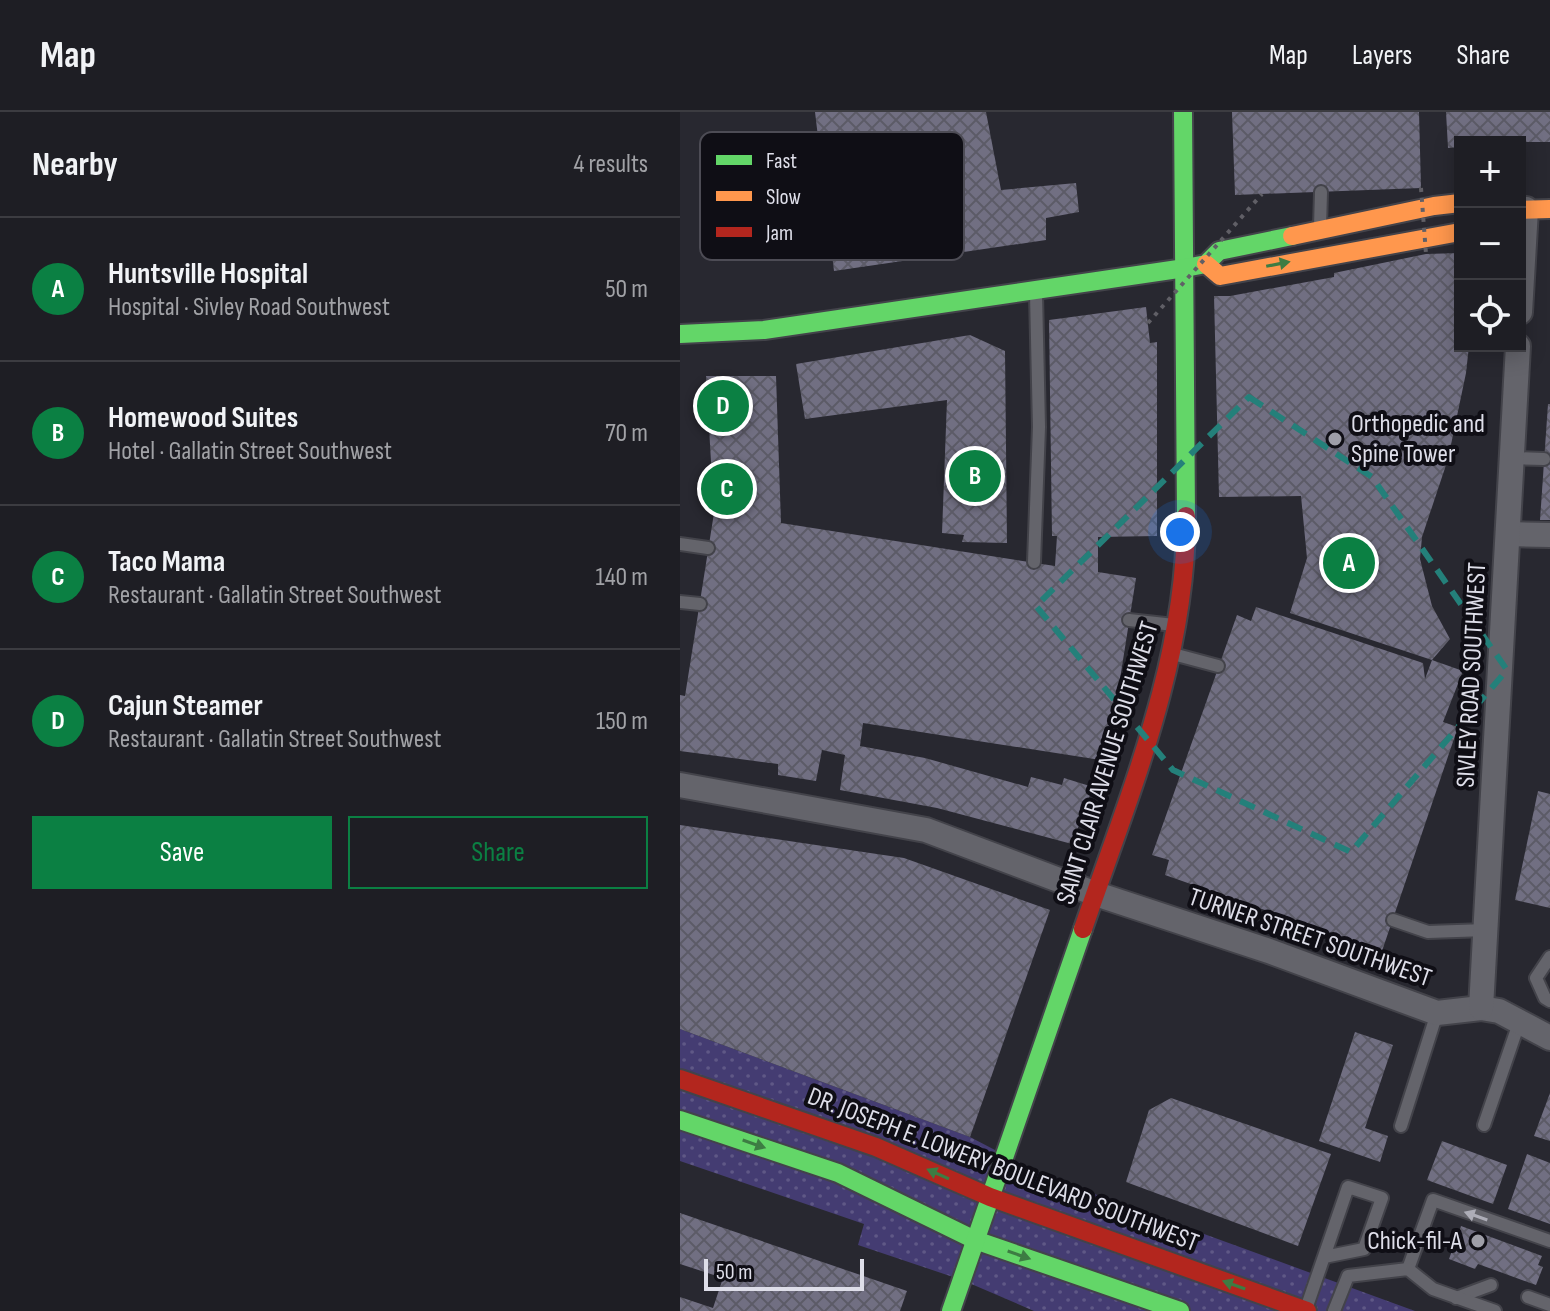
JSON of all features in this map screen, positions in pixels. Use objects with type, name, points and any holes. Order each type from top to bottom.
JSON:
[{"type":"street","name":"SAINT CLAIR AVENUE SOUTHWEST","points":[[951,1311],[1096,894],[1173,654],[1179,626],[1186,563],[1183,112]]},
{"type":"street","points":[[680,334],[764,330],[1185,268],[1206,264],[1219,251],[1454,204]]},
{"type":"street","points":[[1524,280],[1532,209]]},
{"type":"street","points":[[1317,257],[1322,244],[1348,236],[1356,222]]},
{"type":"street","points":[[1206,264],[1220,276],[1454,233]]},
{"type":"street","name":"SIVLEY ROAD SOUTHWEST","points":[[1481,1008],[1518,352]]},
{"type":"street","points":[[1508,534],[1550,535]]},
{"type":"street","name":"TURNER STREET SOUTHWEST","points":[[680,785],[926,830],[1096,894],[1269,951],[1437,1013],[1481,1008],[1499,1011],[1550,1038]]},
{"type":"street","name":"DR. JOSEPH E. LOWERY BOULEVARD SOUTHWEST","points":[[680,1079],[876,1147],[990,1197],[1306,1311]]},
{"type":"street","points":[[680,1120],[838,1173],[975,1240],[1180,1311]]},
{"type":"lane","points":[[1320,230],[1321,192]]},
{"type":"lane","points":[[1034,562],[1039,427],[1036,290]]},
{"type":"lane","points":[[1512,458],[1544,459]]},
{"type":"lane","points":[[680,544],[708,548]]},
{"type":"lane","points":[[680,602],[700,604]]},
{"type":"lane","points":[[1129,620],[1179,626]]},
{"type":"lane","points":[[1173,654],[1218,666]]},
{"type":"lane","points":[[1393,920],[1428,932],[1486,930]]},
{"type":"lane","points":[[1550,957],[1536,978],[1545,998],[1550,1001]]},
{"type":"lane","points":[[1401,1126],[1437,1013]]},
{"type":"lane","points":[[1484,1125],[1520,1020]]},
{"type":"lane","points":[[1306,1311],[1324,1257],[1348,1187],[1382,1198],[1364,1249],[1324,1257]]},
{"type":"lane","points":[[1408,1269],[1433,1200],[1550,1241]]},
{"type":"lane","points":[[1334,1311],[1348,1276],[1408,1269],[1433,1289],[1495,1311]]},
{"type":"lane","points":[[1456,1298],[1491,1285]]},
{"type":"lane","points":[[1528,1297],[1550,1309]]},
{"type":"path","points":[[1421,188],[1426,254]]},
{"type":"path","points":[[1148,323],[1262,194]]},
{"type":"highlighted area","points":[[1249,397],[1372,477],[1507,670],[1351,852],[1173,770],[1036,606]]},
{"type":"shaded area","points":[[680,1029],[970,1137],[1045,1176],[1415,1311],[1034,1311],[962,1280],[858,1245],[864,1224],[680,1161]]},
{"type":"building","points":[[815,112],[986,112],[1001,190],[1076,183],[1079,212],[1046,218],[1046,240],[964,252],[964,132],[817,132]]},
{"type":"building","points":[[1232,112],[1419,112],[1421,188],[1235,195]]},
{"type":"building","points":[[1446,112],[1550,112],[1550,142],[1526,142],[1526,136],[1454,136],[1454,148],[1448,148]]},
{"type":"building","name":"Orthopedic and Spine Tower","points":[[1454,253],[1454,352],[1468,352],[1448,459],[1422,537],[1420,559],[1432,606],[1450,639],[1432,660],[1290,613],[1307,558],[1301,496],[1219,497],[1214,296],[1230,296],[1334,277],[1334,273],[1426,254]]},
{"type":"building","points":[[833,260],[909,260],[834,271]]},
{"type":"building","points":[[1146,307],[1150,343],[1157,342],[1157,536],[1098,537],[1098,572],[1136,578],[1107,761],[863,723],[860,746],[925,758],[1028,787],[1031,777],[1062,785],[1064,778],[1093,787],[1072,844],[937,808],[840,790],[845,755],[822,750],[816,781],[778,775],[778,764],[680,751],[680,695],[685,696],[714,513],[706,376],[776,376],[781,523],[1055,566],[1057,536],[1052,536],[1049,320]]},
{"type":"building","points":[[970,335],[1005,351],[1007,543],[962,542],[964,535],[942,533],[947,400],[805,419],[796,364]]},
{"type":"building","points":[[1548,404],[1550,520],[1540,520]]},
{"type":"building","points":[[1256,607],[1423,663],[1425,679],[1432,660],[1463,671],[1443,722],[1458,727],[1382,951],[1165,875],[1169,860],[1152,855],[1237,615],[1251,621]]},
{"type":"building","points":[[1538,791],[1550,794],[1550,908],[1515,900]]},
{"type":"building","points":[[680,825],[904,858],[1050,910],[970,1137],[680,1029]]},
{"type":"building","points":[[1355,1032],[1393,1045],[1365,1128],[1388,1136],[1380,1162],[1319,1141]]},
{"type":"building","points":[[1550,1093],[1550,1141],[1534,1136]]},
{"type":"building","points":[[1171,1098],[1331,1154],[1298,1246],[1126,1182],[1149,1110]]},
{"type":"building","points":[[1442,1141],[1507,1165],[1493,1204],[1427,1180]]},
{"type":"building","points":[[1527,1154],[1550,1163],[1550,1224],[1508,1209]]},
{"type":"building","points":[[680,1213],[907,1291],[900,1311],[680,1311],[680,1297],[713,1308],[723,1278],[680,1264]]},
{"type":"building","name":"Chick-fil-A","points":[[1461,1226],[1542,1256],[1538,1265],[1543,1267],[1536,1285],[1478,1264],[1475,1269],[1449,1259]]},
{"type":"traffic: fast","points":[[1183,112],[1186,516]]},
{"type":"traffic: fast","points":[[680,334],[764,330],[1185,268],[1206,264],[1219,251],[1292,236]]},
{"type":"traffic: fast","points":[[951,1311],[1083,929]]},
{"type":"traffic: fast","points":[[680,1120],[838,1173],[975,1240],[1180,1311]]},
{"type":"traffic: slow","points":[[1292,236],[1454,204]]},
{"type":"traffic: slow","points":[[1526,210],[1550,209]]},
{"type":"traffic: slow","points":[[1206,264],[1220,276],[1454,233]]},
{"type":"traffic: jam","points":[[1083,929],[1136,777],[1166,674],[1184,569],[1186,516]]},
{"type":"traffic: jam","points":[[680,1079],[876,1147],[990,1197],[1307,1311]]},
{"type":"place","name":"Cajun Steamer","points":[[723,406]]},
{"type":"place","name":"Orthopedic and Spine Tower","points":[[1335,439]]},
{"type":"place","name":"Homewood Suites","points":[[975,476]]},
{"type":"place","name":"Taco Mama","points":[[727,489]]},
{"type":"place","name":"Huntsville Hospital","points":[[1349,563]]},
{"type":"place","name":"Chick-fil-A","points":[[1478,1241]]}]
